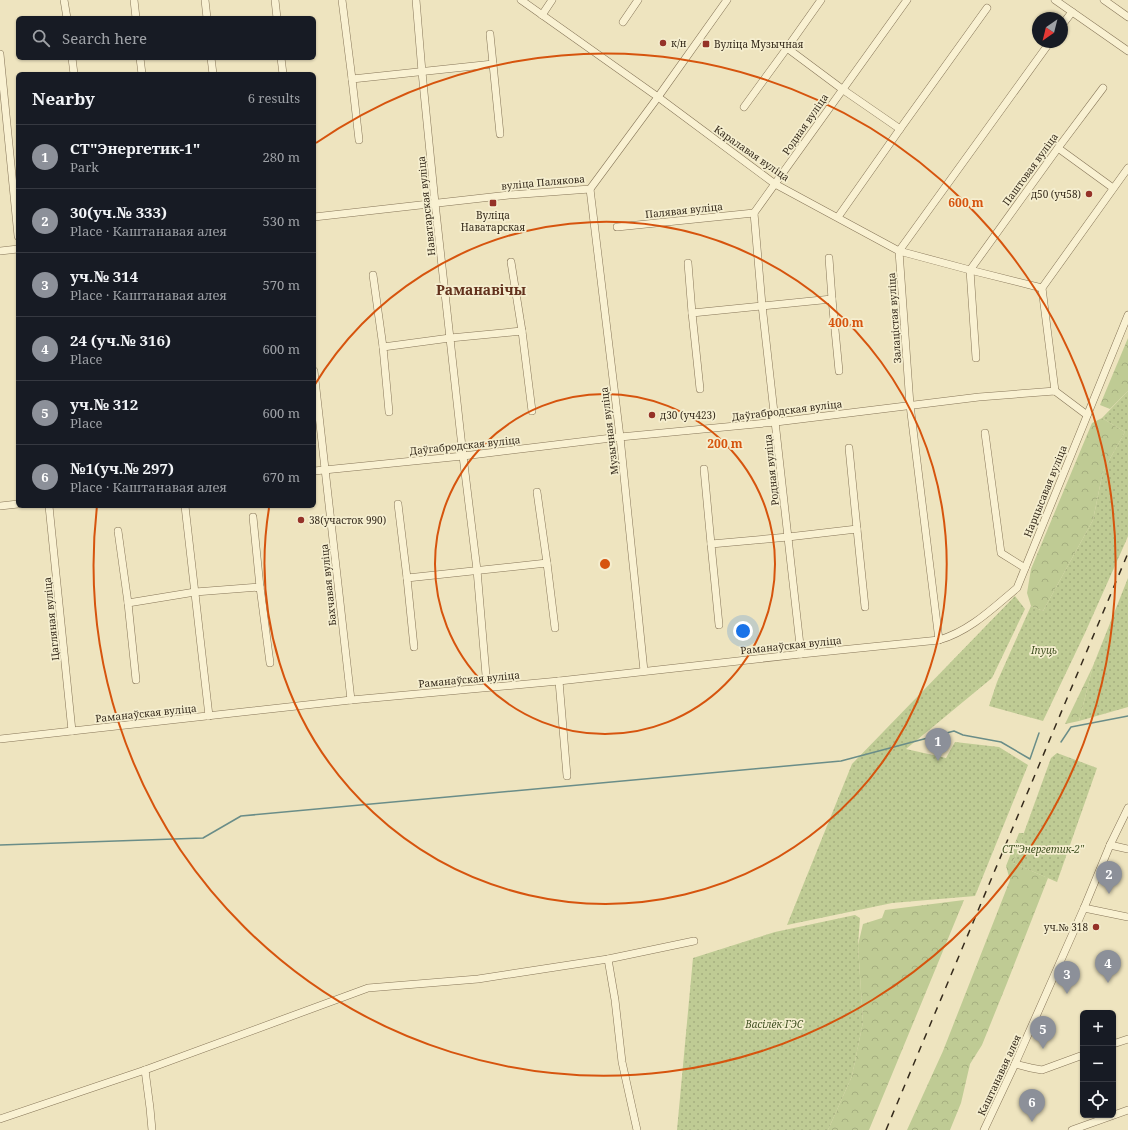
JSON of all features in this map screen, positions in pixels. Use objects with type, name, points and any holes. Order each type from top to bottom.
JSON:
[{"type":"street","points":[[64,0],[67,16]]},
{"type":"street","points":[[134,0],[136,16]]},
{"type":"street","points":[[205,0],[207,16]]},
{"type":"street","points":[[275,0],[277,16]]},
{"type":"street","points":[[342,0],[359,140]]},
{"type":"street","name":"Наватарская вуліца","points":[[416,0],[435,204],[477,570],[487,687]]},
{"type":"street","name":"Каралавая вуліца","points":[[520,0],[658,97],[775,184],[899,251],[1042,288]]},
{"type":"street","points":[[542,15],[552,0]]},
{"type":"street","points":[[623,22],[638,0]]},
{"type":"street","name":"вуліца Палякова","points":[[316,217],[509,195],[590,189],[727,0]]},
{"type":"street","points":[[744,107],[821,0]]},
{"type":"street","name":"Родная вуліца","points":[[801,654],[762,305],[754,212],[907,0]]},
{"type":"street","points":[[1054,0],[1128,51]]},
{"type":"street","points":[[1104,0],[1128,17]]},
{"type":"street","points":[[838,217],[987,8]]},
{"type":"street","points":[[1068,17],[1072,12]]},
{"type":"street","points":[[490,34],[500,134]]},
{"type":"street","name":"Родная вуліца","points":[[787,48],[842,89],[900,129]]},
{"type":"street","points":[[899,251],[1046,48]]},
{"type":"street","points":[[0,54],[16,216]]},
{"type":"street","points":[[72,60],[74,72]]},
{"type":"street","points":[[140,60],[142,72]]},
{"type":"street","points":[[211,60],[213,72]]},
{"type":"street","points":[[281,60],[283,72]]},
{"type":"street","points":[[352,79],[493,64]]},
{"type":"street","name":"Паштовая вуліца","points":[[970,270],[1103,88]]},
{"type":"street","points":[[1058,148],[1113,188]]},
{"type":"street","points":[[1087,415],[1055,391],[1042,288],[1128,168]]},
{"type":"street","name":"Музычная вуліца","points":[[590,189],[620,437],[644,671]]},
{"type":"street","name":"Палявая вуліца","points":[[617,227],[754,212]]},
{"type":"street","points":[[0,251],[16,249]]},
{"type":"street","name":"Залацістая вуліца","points":[[899,251],[910,405],[939,640]]},
{"type":"street","points":[[829,258],[838,371]]},
{"type":"street","points":[[510,262],[522,331],[532,411]]},
{"type":"street","points":[[688,263],[700,389]]},
{"type":"street","points":[[970,270],[976,358]]},
{"type":"street","points":[[373,275],[383,347],[389,412]]},
{"type":"street","points":[[692,313],[832,299]]},
{"type":"street","name":"Нарцысавая вуліца","points":[[939,640],[952,636],[982,618],[1017,588],[1128,315]]},
{"type":"street","points":[[383,347],[450,338],[522,331]]},
{"type":"street","name":"Бахчавая вуліца","points":[[316,389],[351,700]]},
{"type":"street","name":"Даўгабродская вуліца","points":[[316,471],[463,456],[620,437],[776,422],[979,396],[1055,391]]},
{"type":"street","points":[[985,433],[1001,553],[1025,568]]},
{"type":"street","points":[[849,448],[865,607]]},
{"type":"street","points":[[704,469],[719,625]]},
{"type":"street","points":[[536,492],[555,628]]},
{"type":"street","points":[[0,506],[16,504]]},
{"type":"street","points":[[398,504],[408,578],[414,647]]},
{"type":"street","name":"Цагляная вуліца","points":[[49,508],[72,731]]},
{"type":"street","points":[[185,508],[208,716]]},
{"type":"street","points":[[253,517],[270,663]]},
{"type":"street","points":[[711,544],[858,529]]},
{"type":"street","points":[[118,532],[128,603],[136,680]]},
{"type":"street","points":[[408,578],[547,563]]},
{"type":"street","points":[[128,603],[195,592],[260,587]]},
{"type":"street","name":"Раманаўская вуліца","points":[[0,739],[351,700],[559,681],[939,640]]},
{"type":"street","points":[[559,681],[567,776]]},
{"type":"street","name":"Каштанавая алея","points":[[984,1130],[1015,1064],[1084,908],[1110,845],[1128,808]]},
{"type":"street","points":[[1110,845],[1128,850]]},
{"type":"street","points":[[1084,908],[1128,917]]},
{"type":"street","points":[[0,1119],[145,1070],[368,988],[478,979],[608,959],[694,941]]},
{"type":"street","points":[[608,959],[616,1000],[622,1062],[637,1130]]},
{"type":"street","points":[[1116,1043],[1128,1038]]},
{"type":"street","points":[[1015,1064],[1042,1070],[1080,1056]]},
{"type":"street","points":[[145,1070],[152,1130]]},
{"type":"street","points":[[1072,1130],[1128,1110]]},
{"type":"green space","points":[[1128,338],[1128,391],[1110,409],[1100,405]]},
{"type":"green space","name":"Іпуць","points":[[1128,391],[1128,536],[1126,541],[1085,633],[1043,721],[989,706],[997,682],[1031,606],[1043,611],[1093,520],[1103,471],[1125,432],[1102,418]]},
{"type":"green space","points":[[1102,418],[1125,432],[1103,471],[1093,520],[1043,611],[1031,606],[1027,593],[1031,569],[1092,423]]},
{"type":"green space","points":[[1128,578],[1128,707],[1079,721],[1093,666]]},
{"type":"green space","points":[[1015,596],[1025,609],[992,678],[906,749],[946,758],[955,742],[999,747],[1028,765],[975,896],[892,903],[787,925],[852,764]]},
{"type":"green space","points":[[1093,666],[1079,721],[1065,724]]},
{"type":"green space","name":"СТ\"Энергетик-2\"","points":[[1057,753],[1097,768],[1057,882],[1013,863],[1051,758]]},
{"type":"green space","points":[[1019,833],[1024,833],[1013,863],[1048,878],[982,1045],[970,1064],[961,1103],[950,1130],[907,1130],[943,1051],[1010,880],[1006,866]]},
{"type":"green space","points":[[964,900],[869,1130],[828,1130],[852,1076],[863,1022],[858,945],[863,924],[882,918],[885,910]]},
{"type":"green space","name":"Васілёк ГЭС","points":[[855,915],[860,918],[858,945],[863,1022],[852,1076],[828,1130],[677,1130],[693,958],[775,932]]},
{"type":"waterway","points":[[1061,742],[1071,727],[1128,716]]},
{"type":"waterway","points":[[0,845],[203,838],[241,816],[841,761],[954,731],[963,735],[1001,742],[1030,759],[1039,733]]},
{"type":"railway","points":[[886,1130],[1128,553]]},
{"type":"place","name":"к/н","points":[[663,43]]},
{"type":"place","name":"Вуліца Музычная","points":[[706,44]]},
{"type":"place","name":"д50 (уч58)","points":[[1089,194]]},
{"type":"place","name":"Вуліца Наватарская","points":[[493,203]]},
{"type":"place","name":"д30 (уч423)","points":[[652,415]]},
{"type":"place","name":"38(участок 990)","points":[[301,520]]},
{"type":"place","name":"СТ\"Энергетик-1\"","points":[[938,761]]},
{"type":"place","name":"30(уч.№ 333)","points":[[1109,894]]},
{"type":"place","name":"уч.№ 318","points":[[1096,927]]},
{"type":"place","name":"24 (уч.№ 316)","points":[[1108,983]]},
{"type":"place","name":"уч.№ 314","points":[[1067,994]]},
{"type":"place","name":"уч.№ 312","points":[[1043,1049]]},
{"type":"place","name":"№1(уч.№ 297)","points":[[1032,1122]]},
{"type":"district","name":"Раманавічы","points":[[481,290]]}]
